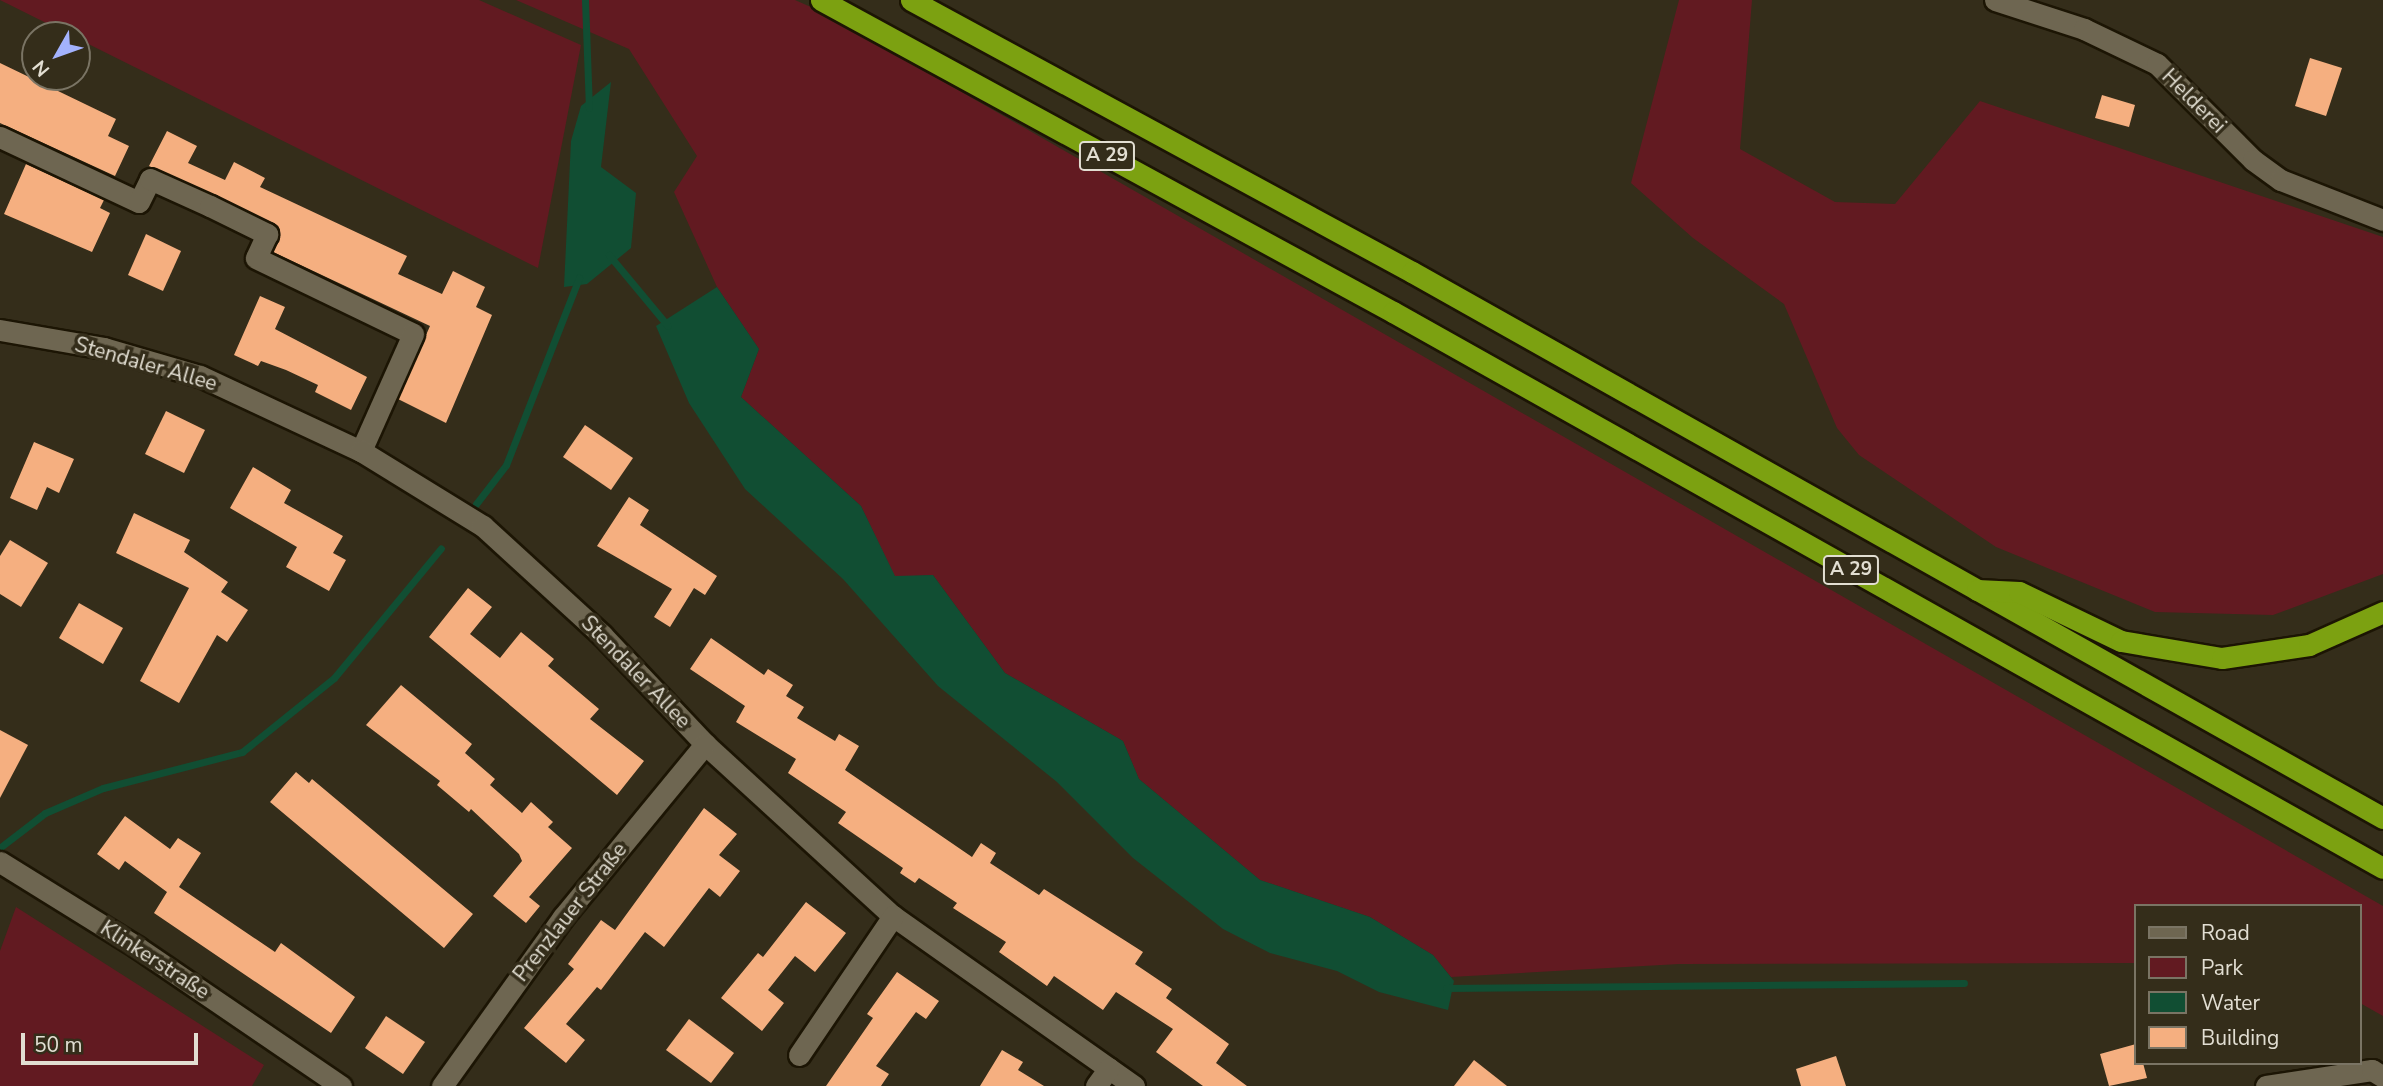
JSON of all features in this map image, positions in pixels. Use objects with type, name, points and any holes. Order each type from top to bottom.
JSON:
[{"type":"highway","name":"A 29","points":[[821,0],[1393,312],[2383,868]]},
{"type":"highway","name":"A 29","points":[[911,0],[1400,265],[1972,590],[2383,818]]},
{"type":"highway","points":[[1972,590],[2019,592],[2121,641],[2222,658],[2309,645],[2383,612]]},
{"type":"street","name":"Helderei","points":[[1995,0],[2084,29],[2157,64],[2262,167],[2315,196],[2383,220]]},
{"type":"street","points":[[0,137],[139,202],[150,179],[210,206],[267,234],[256,258],[413,334],[362,451]]},
{"type":"street","name":"Stendaler Allee","points":[[0,330],[104,348],[200,376],[362,451],[483,526],[602,635],[705,744],[893,915],[1134,1086]]},
{"type":"street","name":"Prenzlauer Straße","points":[[442,1086],[563,917],[705,744]]},
{"type":"street","name":"Klinkerstraße","points":[[0,862],[137,947],[341,1086]]},
{"type":"street","points":[[799,1055],[893,915]]},
{"type":"street","points":[[1096,1086],[1109,1068]]},
{"type":"street","points":[[2266,1086],[2372,1070],[2383,1077]]},
{"type":"green space","points":[[0,0],[479,0],[581,45],[538,268],[91,45],[91,21],[42,21]]},
{"type":"green space","points":[[516,0],[795,0],[822,12],[2383,906],[2383,1016],[2362,1004],[2362,904],[2134,904],[2134,963],[1679,964],[1451,977],[1433,955],[1370,917],[1260,880],[1139,779],[1123,741],[1005,673],[933,575],[895,577],[861,506],[741,397],[759,349],[717,287],[674,192],[697,156],[629,49]]},
{"type":"green space","points":[[1679,0],[1752,0],[1740,149],[1835,202],[1895,204],[1980,101],[2383,237],[2383,574],[2273,615],[2155,612],[1996,547],[1859,455],[1837,428],[1784,304],[1693,238],[1631,183]]},
{"type":"green space","points":[[16,907],[264,1065],[252,1086],[0,1086],[0,951]]},
{"type":"water","points":[[611,82],[601,167],[636,193],[631,248],[587,284],[564,287],[571,141],[581,106]]},
{"type":"water","points":[[717,287],[759,349],[741,397],[861,506],[895,576],[933,575],[1005,673],[1123,741],[1139,779],[1260,880],[1370,917],[1433,955],[1454,981],[1448,1010],[1379,992],[1337,971],[1270,953],[1223,929],[1133,858],[1057,782],[938,686],[843,579],[745,489],[689,403],[656,326]]},
{"type":"building","points":[[2310,58],[2342,68],[2326,116],[2295,106]]},
{"type":"building","points":[[0,63],[21,73],[21,91],[58,91],[116,119],[108,136],[129,146],[115,176],[0,123]]},
{"type":"building","points":[[2102,95],[2135,105],[2129,127],[2095,118]]},
{"type":"building","points":[[167,131],[197,146],[188,163],[225,180],[234,162],[265,178],[260,187],[407,256],[398,274],[442,294],[453,271],[485,287],[476,307],[492,315],[446,423],[398,399],[430,326],[273,252],[280,234],[273,223],[149,166]]},
{"type":"building","points":[[26,164],[104,200],[100,208],[110,213],[92,252],[4,214]]},
{"type":"building","points":[[146,234],[181,251],[163,291],[128,275]]},
{"type":"building","points":[[260,296],[285,307],[275,329],[367,377],[351,410],[315,392],[318,385],[261,361],[258,366],[234,355]]},
{"type":"building","points":[[166,411],[205,430],[184,473],[145,454]]},
{"type":"building","points":[[585,425],[633,458],[611,490],[563,457]]},
{"type":"building","points":[[34,442],[74,459],[59,493],[47,487],[37,510],[10,498]]},
{"type":"building","points":[[253,467],[291,490],[284,503],[343,536],[333,553],[346,560],[329,591],[286,567],[297,547],[230,508]]},
{"type":"building","points":[[629,497],[649,510],[640,525],[717,576],[705,595],[694,588],[670,627],[654,617],[672,589],[597,546]]},
{"type":"building","points":[[134,513],[190,540],[184,552],[228,582],[221,592],[248,610],[227,642],[217,635],[179,703],[140,681],[189,588],[116,553]]},
{"type":"building","points":[[10,540],[48,563],[21,607],[0,594],[0,556]]},
{"type":"building","points":[[468,588],[492,607],[470,634],[500,658],[521,632],[554,659],[548,666],[599,709],[590,719],[644,761],[617,795],[429,637]]},
{"type":"building","points":[[79,603],[123,628],[103,664],[59,638]]},
{"type":"building","points":[[711,638],[764,675],[768,669],[793,685],[786,696],[804,707],[797,718],[835,741],[839,734],[859,746],[845,770],[972,857],[981,843],[996,853],[990,863],[1039,895],[1044,889],[1143,952],[1135,964],[1172,989],[1166,998],[1229,1044],[1216,1063],[1247,1086],[1203,1086],[1156,1052],[1173,1029],[1116,992],[1103,1010],[1054,976],[1047,986],[999,952],[1006,942],[953,908],[957,903],[919,878],[915,883],[900,873],[903,868],[838,823],[846,812],[788,773],[796,759],[736,722],[745,706],[690,669]]},
{"type":"building","points":[[401,685],[472,744],[465,753],[495,779],[490,785],[522,813],[531,802],[553,822],[548,827],[572,848],[529,897],[540,906],[526,923],[493,896],[522,861],[519,854],[471,809],[469,812],[437,785],[440,781],[366,725]]},
{"type":"building","points":[[0,730],[28,745],[0,798]]},
{"type":"building","points":[[296,772],[309,783],[312,779],[473,914],[444,948],[270,802]]},
{"type":"building","points":[[704,808],[737,834],[719,855],[740,871],[720,897],[709,888],[664,947],[645,932],[601,990],[597,987],[566,1024],[585,1040],[566,1063],[524,1028],[574,969],[568,964],[601,920],[615,930]]},
{"type":"building","points":[[125,816],[170,849],[178,838],[201,853],[179,887],[275,952],[281,943],[355,997],[331,1033],[154,913],[167,892],[125,861],[119,870],[97,854]]},
{"type":"building","points":[[806,902],[846,933],[815,972],[795,956],[768,990],[784,1003],[762,1031],[721,998],[758,953],[763,957]]},
{"type":"building","points":[[897,972],[939,1001],[926,1019],[916,1012],[876,1066],[889,1074],[881,1086],[826,1086],[873,1018],[867,1014]]},
{"type":"building","points":[[386,1016],[425,1042],[403,1074],[365,1048]]},
{"type":"building","points":[[689,1019],[734,1053],[711,1083],[666,1050]]},
{"type":"building","points":[[2134,1045],[2134,1065],[2144,1065],[2147,1078],[2109,1086],[2100,1054]]},
{"type":"building","points":[[1002,1050],[1023,1062],[1018,1070],[1044,1086],[980,1086]]},
{"type":"building","points":[[1836,1056],[1846,1086],[1801,1086],[1796,1069]]},
{"type":"building","points":[[1474,1060],[1507,1086],[1454,1086]]},
{"type":"waterway","points":[[585,0],[589,108]]},
{"type":"waterway","points":[[609,255],[668,326]]},
{"type":"waterway","points":[[476,504],[506,465],[579,278]]},
{"type":"waterway","points":[[2,846],[45,813],[103,788],[242,752],[334,678],[441,548]]},
{"type":"waterway","points":[[1446,988],[1964,983]]}]
